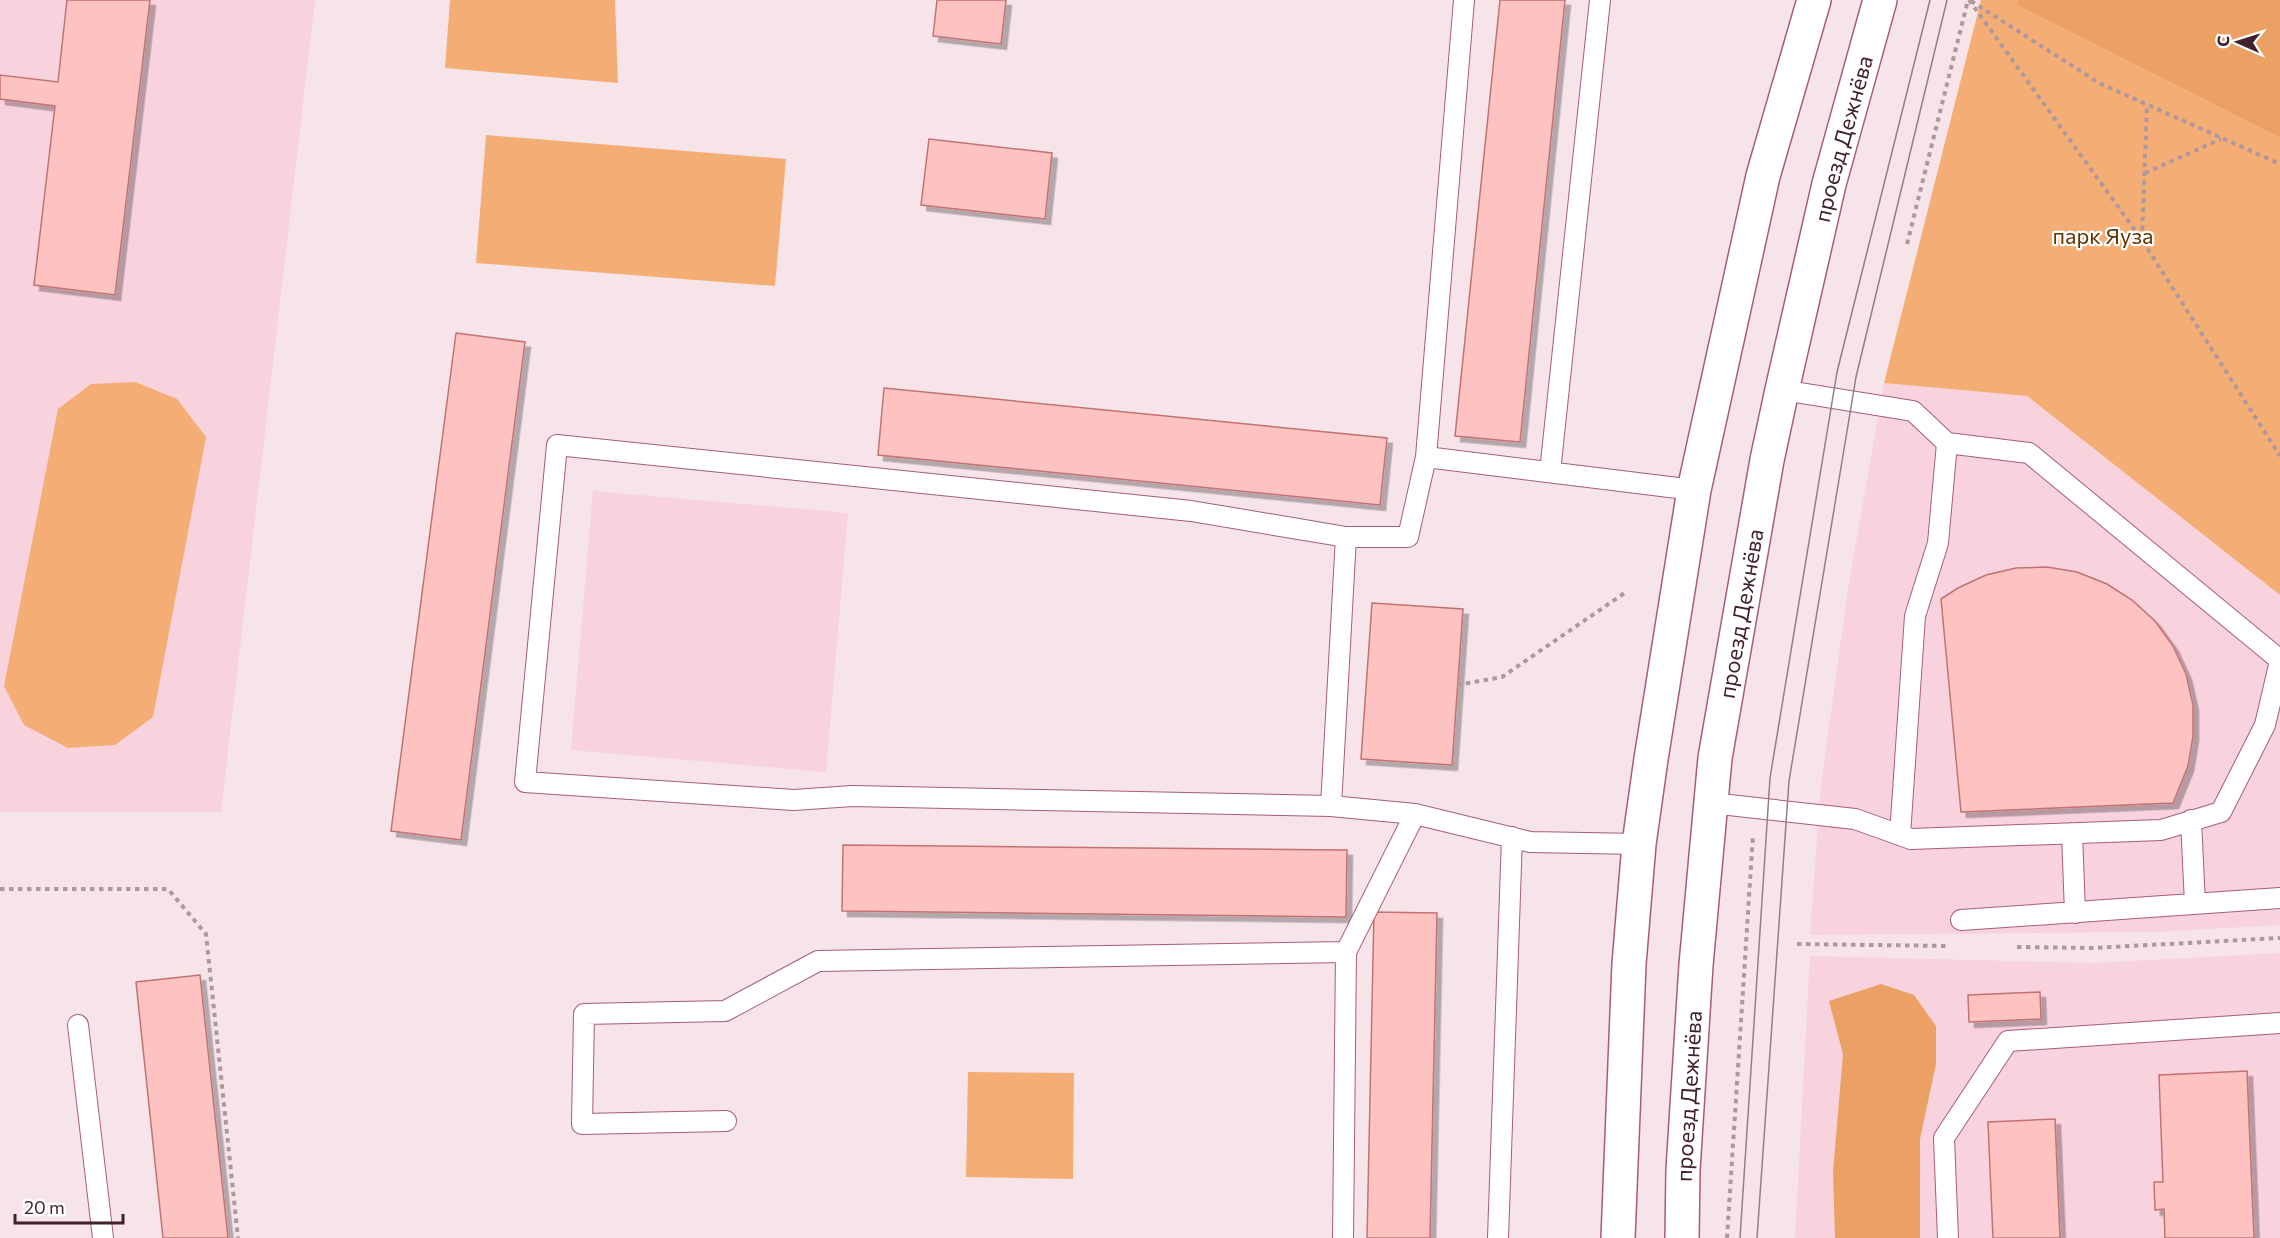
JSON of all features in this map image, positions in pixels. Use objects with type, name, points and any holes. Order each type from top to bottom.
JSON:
[{"type":"main road","points":[[1618,1238],[1629,964],[1639,844],[1694,490],[1763,176],[1814,0]]},
{"type":"main road","name":"проезд Дежнёва","points":[[1682,1238],[1683,1170],[1696,965],[1719,735],[1767,460],[1782,390],[1829,184],[1880,0]]},
{"type":"lane","points":[[1464,0],[1426,458],[1408,537],[1346,537],[1191,511],[557,445],[525,782],[794,800],[852,796],[1331,806],[1415,814],[1530,842],[1639,844]]},
{"type":"lane","points":[[1550,472],[1600,0]]},
{"type":"lane","points":[[1711,803],[1855,819],[1911,839],[2161,830],[2221,812],[2265,725],[2280,660],[2029,453],[1947,443],[1913,411],[1782,390]]},
{"type":"lane","points":[[1900,835],[1915,616],[1938,543],[1947,443]]},
{"type":"lane","points":[[1426,458],[1694,490]]},
{"type":"lane","points":[[1331,806],[1346,537]]},
{"type":"lane","points":[[1343,1238],[1346,952],[1415,814]]},
{"type":"lane","points":[[2191,820],[2195,904]]},
{"type":"lane","points":[[2072,833],[2075,913]]},
{"type":"lane","points":[[1498,1238],[1512,837]]},
{"type":"lane","points":[[1961,921],[2280,898]]},
{"type":"lane","points":[[726,1121],[582,1124],[584,1014],[725,1011],[818,962],[1346,952]]},
{"type":"lane","points":[[1948,1238],[1944,1138],[2008,1041],[2280,1023]]},
{"type":"lane","points":[[78,1025],[103,1238]]},
{"type":"path","points":[[1969,0],[2099,83],[2280,164]]},
{"type":"path","points":[[1969,0],[2142,240],[2280,456]]},
{"type":"path","points":[[1907,244],[1969,0]]},
{"type":"path","points":[[2142,240],[2147,104]]},
{"type":"path","points":[[2145,173],[2222,138]]},
{"type":"path","points":[[1457,685],[1502,676],[1626,592]]},
{"type":"path","points":[[1726,1238],[1754,808]]},
{"type":"path","points":[[0,889],[168,889],[206,934],[238,1238]]},
{"type":"shaded area","points":[[0,0],[315,0],[221,812],[0,812]]},
{"type":"shaded area","points":[[2018,0],[2280,0],[2280,137],[2017,5]]},
{"type":"shaded area","points":[[1884,383],[2027,396],[2280,595],[2280,925],[2154,932],[1810,935],[1821,786],[1848,588]]},
{"type":"shaded area","points":[[593,491],[848,513],[826,772],[571,750]]},
{"type":"shaded area","points":[[2280,953],[2280,1238],[1795,1238],[1810,956],[2094,963]]},
{"type":"shaded area","points":[[1881,984],[1914,995],[1936,1026],[1936,1064],[1920,1139],[1920,1238],[1835,1238],[1833,1172],[1843,1054],[1829,1001]]},
{"type":"green space","points":[[450,0],[615,0],[618,83],[445,68]]},
{"type":"green space","name":"парк Яуза","points":[[1981,0],[2280,0],[2280,595],[2027,396],[1884,383]]},
{"type":"green space","points":[[486,135],[786,159],[775,286],[476,263]]},
{"type":"green space","points":[[135,382],[177,399],[206,437],[153,717],[115,745],[68,748],[24,725],[4,686],[58,409],[91,384]]},
{"type":"green space","points":[[968,1072],[1074,1073],[1073,1179],[966,1177]]},
{"type":"building","points":[[67,0],[150,0],[115,295],[34,285],[55,106],[0,99],[0,75],[58,82]]},
{"type":"building","points":[[937,0],[1006,0],[1001,44],[933,36]]},
{"type":"building","points":[[1500,0],[1565,0],[1520,442],[1455,436]]},
{"type":"building","points":[[929,139],[1052,153],[1045,219],[921,205]]},
{"type":"building","points":[[456,333],[525,342],[461,840],[391,831]]},
{"type":"building","points":[[884,388],[1387,438],[1380,505],[878,455]]},
{"type":"building","points":[[2047,567],[2077,572],[2107,584],[2132,600],[2155,621],[2173,646],[2186,674],[2193,705],[2193,736],[2188,766],[2173,803],[1961,812],[1941,599],[1986,575],[2016,568]]},
{"type":"building","points":[[1372,603],[1463,609],[1452,765],[1361,759]]},
{"type":"building","points":[[843,845],[1347,850],[1346,917],[842,911]]},
{"type":"building","points":[[1374,912],[1437,913],[1430,1238],[1367,1238]]},
{"type":"building","points":[[200,975],[228,1238],[163,1238],[136,982]]},
{"type":"building","points":[[2040,992],[2041,1019],[1969,1022],[1968,995]]},
{"type":"building","points":[[2247,1071],[2254,1238],[2165,1238],[2164,1209],[2155,1210],[2154,1182],[2163,1182],[2159,1075]]},
{"type":"building","points":[[2055,1119],[2060,1238],[1993,1238],[1988,1122]]},
{"type":"tram line","points":[[1740,1238],[1770,778],[1837,372],[1930,0]]},
{"type":"tram line","points":[[1757,1238],[1789,781],[1856,377],[1947,0]]}]
